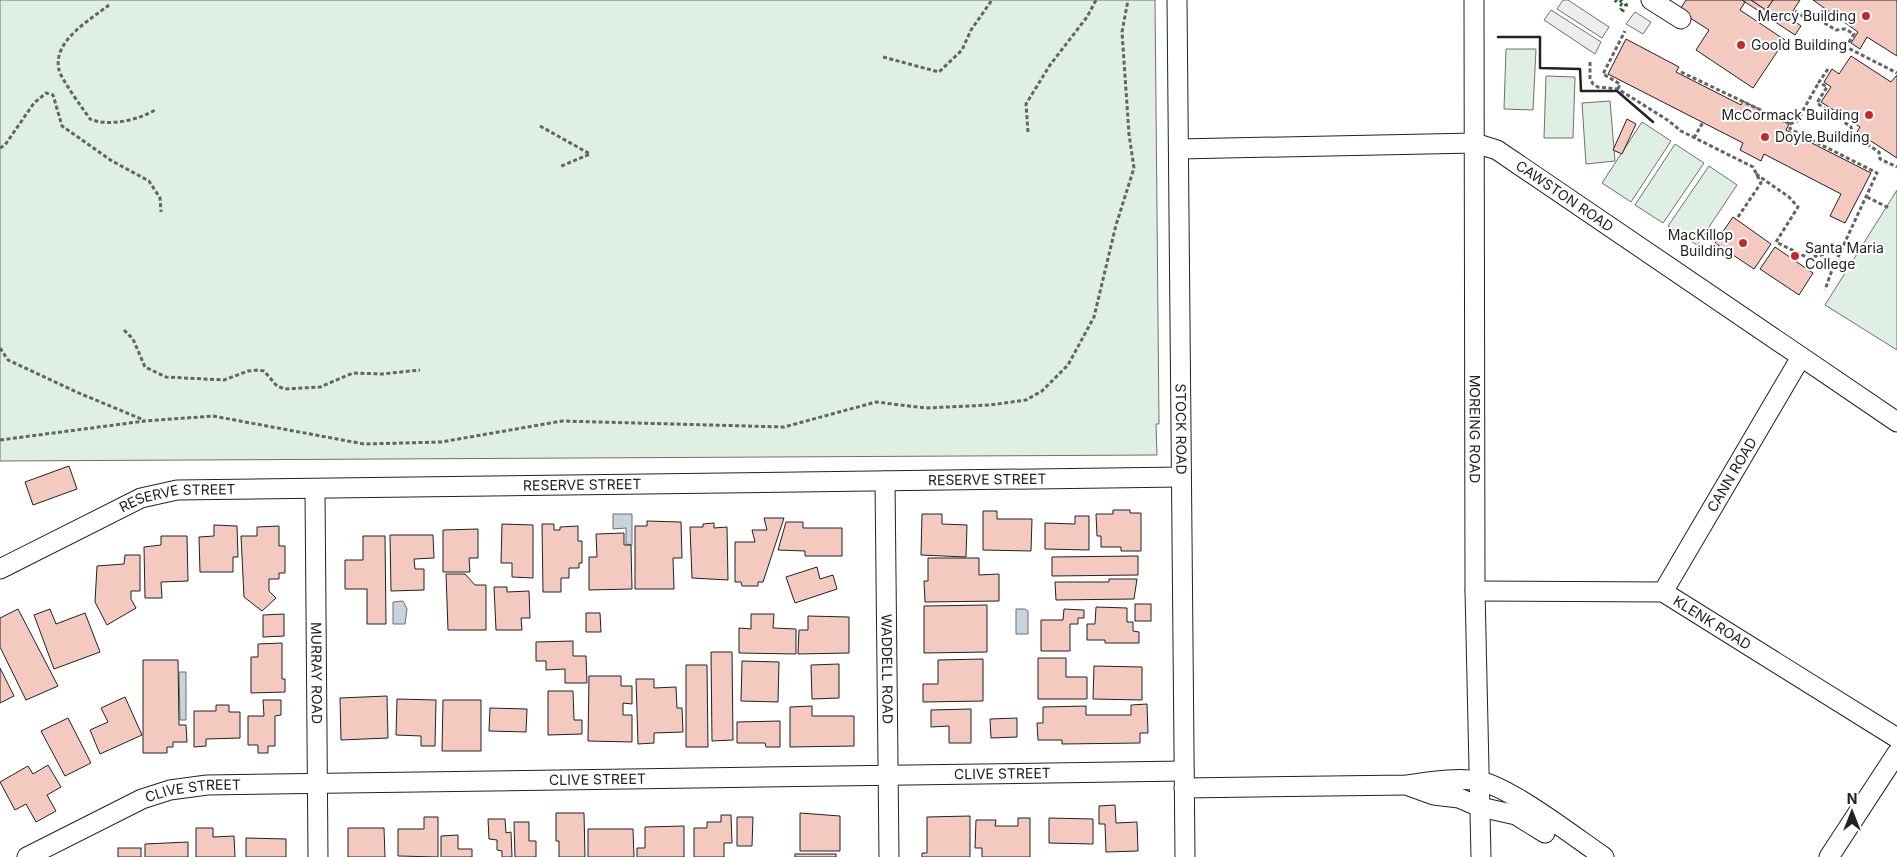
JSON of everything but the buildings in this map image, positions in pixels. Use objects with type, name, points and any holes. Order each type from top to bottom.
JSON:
[{"type":"street","name":"STOCK ROAD","points":[[1177,0],[1185,857]]},
{"type":"street","name":"MOREING ROAD","points":[[1474,0],[1475,590],[1481,857]]},
{"type":"street","points":[[1651,0],[1682,19]]},
{"type":"street","name":"CAWSTON ROAD","points":[[1179,149],[1475,143],[1497,150],[1897,422]]},
{"type":"street","name":"CANN ROAD","points":[[1663,592],[1801,357]]},
{"type":"street","name":"RESERVE STREET","points":[[0,569],[141,498],[177,490],[1181,477]]},
{"type":"street","name":"WADDELL ROAD","points":[[886,481],[889,857]]},
{"type":"street","name":"MURRAY ROAD","points":[[315,489],[318,857]]},
{"type":"street","name":"KLENK ROAD","points":[[1475,590],[1663,592],[1897,738]]},
{"type":"street","points":[[1829,857],[1897,753]]},
{"type":"street","name":"CLIVE STREET","points":[[27,857],[142,799],[170,790],[207,785],[317,782],[888,776],[1406,785],[1440,781],[1480,781]]},
{"type":"street","points":[[1480,781],[1509,793],[1604,857]]},
{"type":"street","name":"CLIVE STREET","points":[[1406,785],[1434,795],[1459,798],[1480,807],[1516,815],[1582,857]]},
{"type":"path","points":[[883,57],[939,72],[962,50],[971,30],[992,0]]},
{"type":"path","points":[[1028,132],[1026,104],[1050,65],[1087,17],[1096,0]]},
{"type":"path","points":[[0,440],[145,420],[213,416],[364,444],[385,445],[441,442],[562,421],[784,427],[876,402],[926,408],[990,405],[1026,400],[1042,391],[1068,365],[1094,317],[1116,224],[1134,168],[1129,134],[1122,32],[1128,0]]},
{"type":"path","points":[[109,5],[74,32],[60,50],[58,70],[90,119],[98,123],[142,118],[155,110]]},
{"type":"path","points":[[1795,11],[1804,17],[1816,18],[1836,30],[1845,29],[1854,34],[1846,47],[1897,73]]},
{"type":"path","points":[[1618,89],[1620,84],[1603,74],[1625,31]]},
{"type":"path","points":[[1590,62],[1590,78],[1593,84],[1598,87],[1618,89],[1694,138],[1753,168],[1761,183],[1736,220]]},
{"type":"path","points":[[1790,124],[1797,121],[1828,69]]},
{"type":"path","points":[[1680,72],[1734,99],[1741,99],[1790,124]]},
{"type":"path","points":[[1819,82],[1827,87],[1818,103],[1852,127],[1853,136],[1879,152],[1880,158],[1897,167]]},
{"type":"path","points":[[0,153],[34,103],[46,93],[53,95],[62,126],[112,161],[150,181],[160,198],[161,212]]},
{"type":"path","points":[[1694,138],[1703,122]]},
{"type":"path","points":[[1790,124],[1790,129],[1877,173],[1825,290]]},
{"type":"path","points":[[540,126],[590,154],[559,167]]},
{"type":"path","points":[[0,148],[5,145]]},
{"type":"path","points":[[1756,173],[1789,197],[1798,207],[1776,242],[1808,258],[1842,250]]},
{"type":"path","points":[[1867,197],[1889,208]]},
{"type":"path","points":[[124,330],[133,339],[145,367],[166,377],[224,380],[248,371],[258,370],[264,371],[277,386],[285,389],[320,387],[353,373],[382,374],[420,370]]},
{"type":"path","points":[[0,348],[8,360],[80,394],[145,420]]},
{"type":"green space","points":[[0,0],[1155,0],[1159,424],[1156,424],[1157,455],[0,461]]},
{"type":"green space","points":[[1506,49],[1536,49],[1533,110],[1504,109]]},
{"type":"green space","points":[[1546,76],[1575,77],[1573,138],[1544,138]]},
{"type":"green space","points":[[1610,101],[1615,161],[1586,164],[1582,103]]},
{"type":"green space","points":[[1642,122],[1671,141],[1631,202],[1602,183]]},
{"type":"green space","points":[[1675,144],[1704,163],[1663,223],[1635,205]]},
{"type":"green space","points":[[1709,166],[1737,185],[1697,245],[1668,226]]},
{"type":"green space","points":[[1897,190],[1897,350],[1825,305]]},
{"type":"shaded area","points":[[1563,0],[1568,0],[1609,27],[1602,38],[1557,9]]},
{"type":"shaded area","points":[[1551,10],[1601,42],[1595,54],[1544,20]]},
{"type":"shaded area","points":[[1635,12],[1651,22],[1643,34],[1626,24]]},
{"type":"shaded area","points":[[613,514],[632,514],[632,545],[626,544],[626,528],[613,529]]},
{"type":"shaded area","points":[[403,601],[407,609],[405,624],[393,624],[393,602]]},
{"type":"shaded area","points":[[1016,609],[1028,611],[1028,634],[1016,634]]},
{"type":"shaded area","points":[[179,672],[186,672],[186,720],[180,720]]},
{"type":"hedge","points":[[1615,0],[1623,6],[1621,10]]},
{"type":"hedge","points":[[1620,0],[1626,5],[1620,12]]},
{"type":"wall","points":[[1498,37],[1540,37],[1540,68],[1580,69],[1581,91],[1617,91],[1653,122]]},
{"type":"place","name":"Mercy Building","points":[[1866,16]]},
{"type":"place","name":"Goold Building","points":[[1741,45]]},
{"type":"place","name":"McCormack Building","points":[[1869,115]]},
{"type":"place","name":"Doyle Building","points":[[1765,137]]},
{"type":"place","name":"MacKillop Building","points":[[1743,243]]},
{"type":"place","name":"Santa Maria College","points":[[1795,256]]}]
